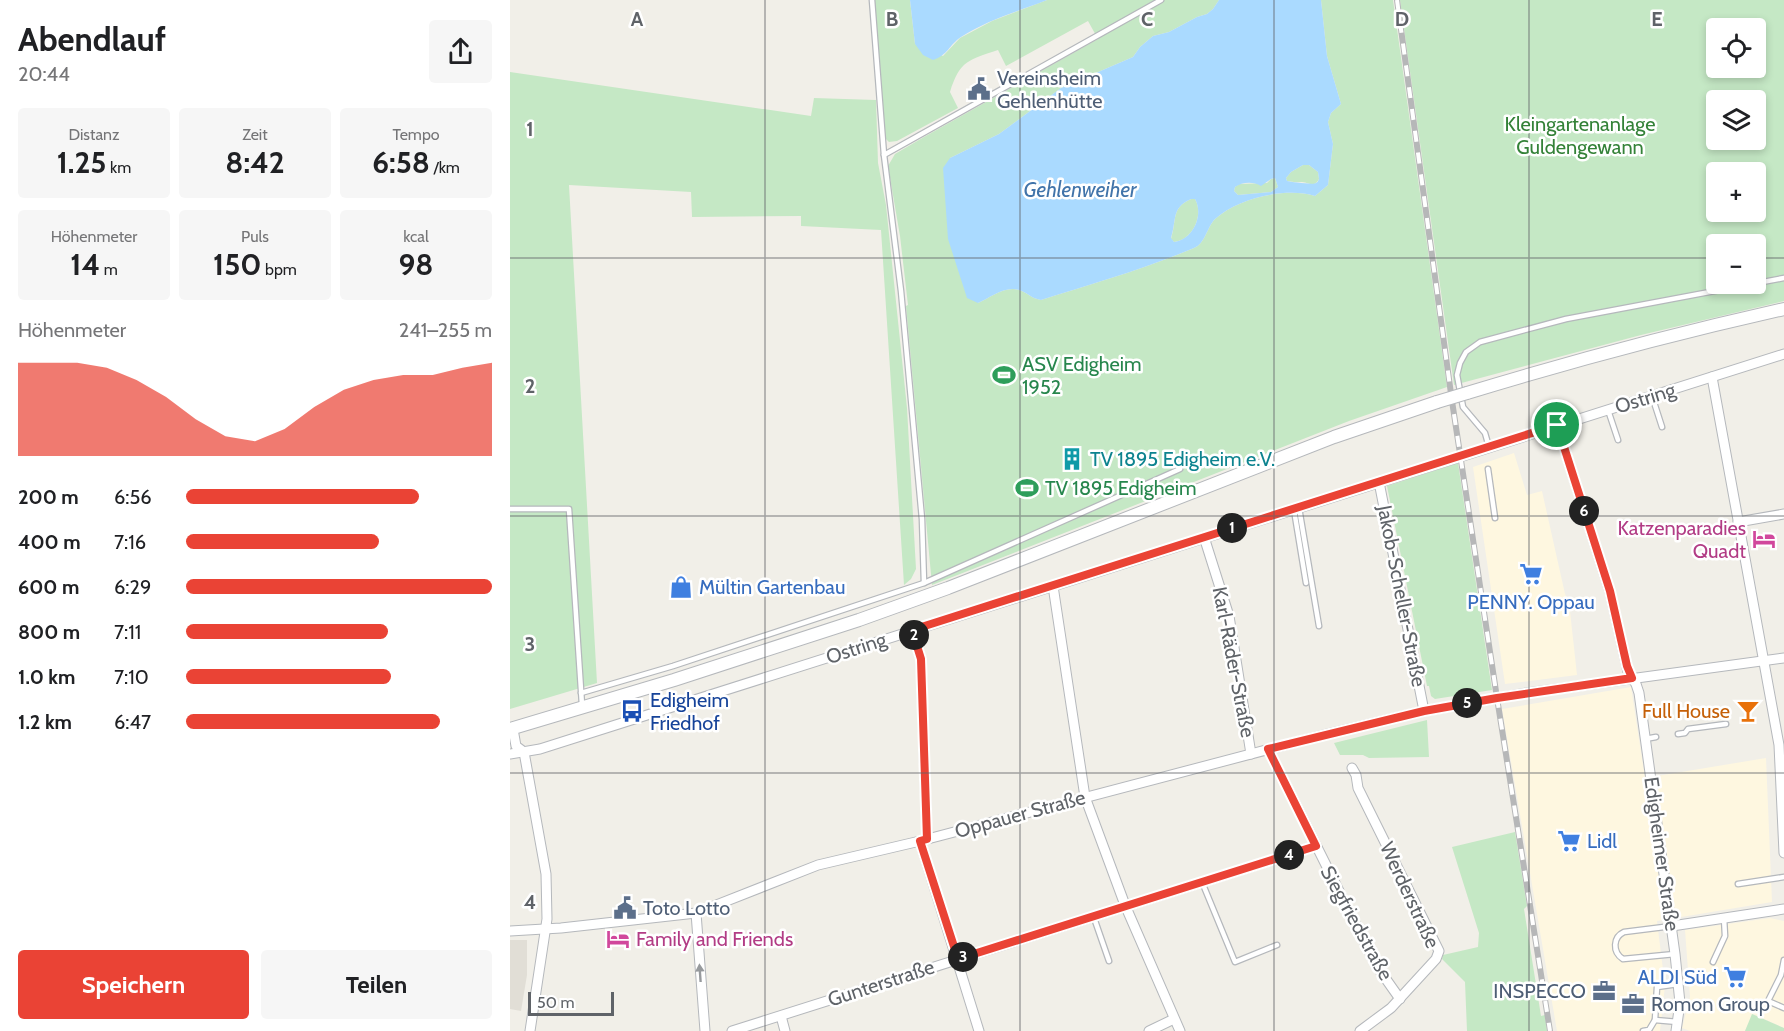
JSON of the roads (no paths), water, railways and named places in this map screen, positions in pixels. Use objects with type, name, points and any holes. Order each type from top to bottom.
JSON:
[{"type":"street","name":"Ostring","points":[[512,729],[848,624],[926,596],[1334,437],[1437,402],[1559,365],[1704,327],[1784,309]]},
{"type":"street","name":"Ostring","points":[[510,754],[540,749],[1784,354]]},
{"type":"street","points":[[1712,377],[1781,745],[1784,853]]},
{"type":"street","name":"Edigheimer Straße","points":[[1557,425],[1610,591],[1627,666],[1639,693],[1672,926],[1680,1003],[1677,1026]]},
{"type":"street","name":"Jakob-Scheller-Straße","points":[[1379,483],[1424,711]]},
{"type":"street","points":[[1738,522],[1784,514]]},
{"type":"street","name":"Karl-Räder-Straße","points":[[1204,537],[1229,616],[1251,754]]},
{"type":"street","points":[[1053,586],[1084,797],[1125,905],[1180,1031]]},
{"type":"street","points":[[912,630],[921,659],[924,840],[979,1031]]},
{"type":"street","points":[[1632,678],[1784,658]]},
{"type":"street","name":"Oppauer Straße","points":[[510,931],[696,913],[818,865],[924,840],[1268,749],[1424,711],[1632,678]]},
{"type":"street","points":[[512,729],[516,747],[524,752],[546,874],[546,929],[530,1031]]},
{"type":"street","name":"Siegfriedstraße","points":[[1268,749],[1376,965],[1400,999]]},
{"type":"street","name":"Werderstraße","points":[[1352,768],[1356,775],[1358,788],[1439,951],[1436,959],[1400,999],[1360,1031]]},
{"type":"street","name":"Gunterstraße","points":[[732,1031],[1316,846]]},
{"type":"street","points":[[1672,926],[1784,909]]},
{"type":"street","points":[[696,913],[705,1031]]},
{"type":"street","points":[[781,1016],[785,1031]]},
{"type":"street","points":[[1149,1031],[1174,1019]]},
{"type":"lane","points":[[872,0],[884,155],[906,348],[922,519],[924,583]]},
{"type":"lane","points":[[884,155],[1161,0]]},
{"type":"lane","points":[[1489,447],[1485,433],[1462,407],[1457,375],[1466,352],[1480,342],[1566,319],[1784,278]]},
{"type":"lane","points":[[1652,396],[1662,427]]},
{"type":"lane","points":[[1608,410],[1618,440]]},
{"type":"lane","points":[[581,693],[673,666],[924,583],[1180,469]]},
{"type":"lane","points":[[1488,469],[1495,518]]},
{"type":"lane","points":[[510,509],[569,508],[582,709]]},
{"type":"lane","points":[[1296,509],[1306,583]]},
{"type":"lane","points":[[1296,509],[1319,626]]},
{"type":"lane","points":[[1678,734],[1685,733],[1688,729],[1726,724]]},
{"type":"lane","points":[[1645,739],[1656,737]]},
{"type":"lane","points":[[1738,884],[1784,877]]},
{"type":"lane","points":[[1202,882],[1235,962],[1277,945]]},
{"type":"lane","points":[[1093,915],[1109,961]]},
{"type":"lane","points":[[1713,962],[1725,936],[1724,918]]},
{"type":"lane","points":[[1672,926],[1618,935],[1616,950],[1618,956],[1623,959],[1675,954]]},
{"type":"lane","points":[[1784,960],[1781,975],[1768,1000],[1784,1008]]},
{"type":"lane","points":[[1643,1031],[1649,1030],[1655,1020],[1657,987],[1678,984]]},
{"type":"lane","points":[[1655,1020],[1677,1026]]},
{"type":"water","points":[[910,0],[1047,0],[971,31],[933,60],[923,55],[915,44]]},
{"type":"water","name":"Gehlenweiher","points":[[1219,0],[1321,0],[1327,56],[1341,104],[1331,113],[1328,122],[1333,144],[1328,185],[1315,196],[1277,194],[1236,205],[1215,219],[1201,243],[1194,248],[1041,300],[1014,289],[992,295],[978,303],[967,298],[948,239],[943,168],[950,158],[999,134],[1061,88],[1133,57],[1140,47],[1153,36],[1169,32],[1213,9]],"holes":[[[1303,165],[1309,165],[1318,172],[1317,182],[1307,184],[1287,181],[1286,178],[1291,172]],[[1275,178],[1278,187],[1271,192],[1238,195],[1234,191],[1235,187],[1241,184],[1251,183],[1261,186]],[[1195,199],[1197,219],[1187,237],[1174,242],[1171,238],[1177,210],[1185,202]]]},
{"type":"railway","points":[[1397,0],[1452,401],[1550,1031]]},
{"type":"place","name":"Vereinsheim Gehlenhütte","points":[[979,89]]},
{"type":"place","name":"ASV Edigheim 1952","points":[[1004,375]]},
{"type":"place","name":"TV 1895 Edigheim e.V.","points":[[1072,459]]},
{"type":"place","name":"TV 1895 Edigheim","points":[[1027,488]]},
{"type":"place","name":"Katzenparadies Quadt","points":[[1764,539]]},
{"type":"place","name":"PENNY. Oppau","points":[[1531,574]]},
{"type":"place","name":"Mültin Gartenbau","points":[[681,587]]},
{"type":"place","name":"Edigheim Friedhof","points":[[632,711]]},
{"type":"place","name":"Full House","points":[[1748,711]]},
{"type":"place","name":"Lidl","points":[[1569,841]]},
{"type":"place","name":"Toto Lotto","points":[[625,908]]},
{"type":"place","name":"Family and Friends","points":[[618,939]]},
{"type":"place","name":"ALDI Süd","points":[[1735,977]]},
{"type":"place","name":"INSPECCO","points":[[1604,991]]},
{"type":"place","name":"Romon Group","points":[[1633,1004]]},
{"type":"park label","name":"Kleingartenanlage Guldengewann","points":[[1580,136]]}]
